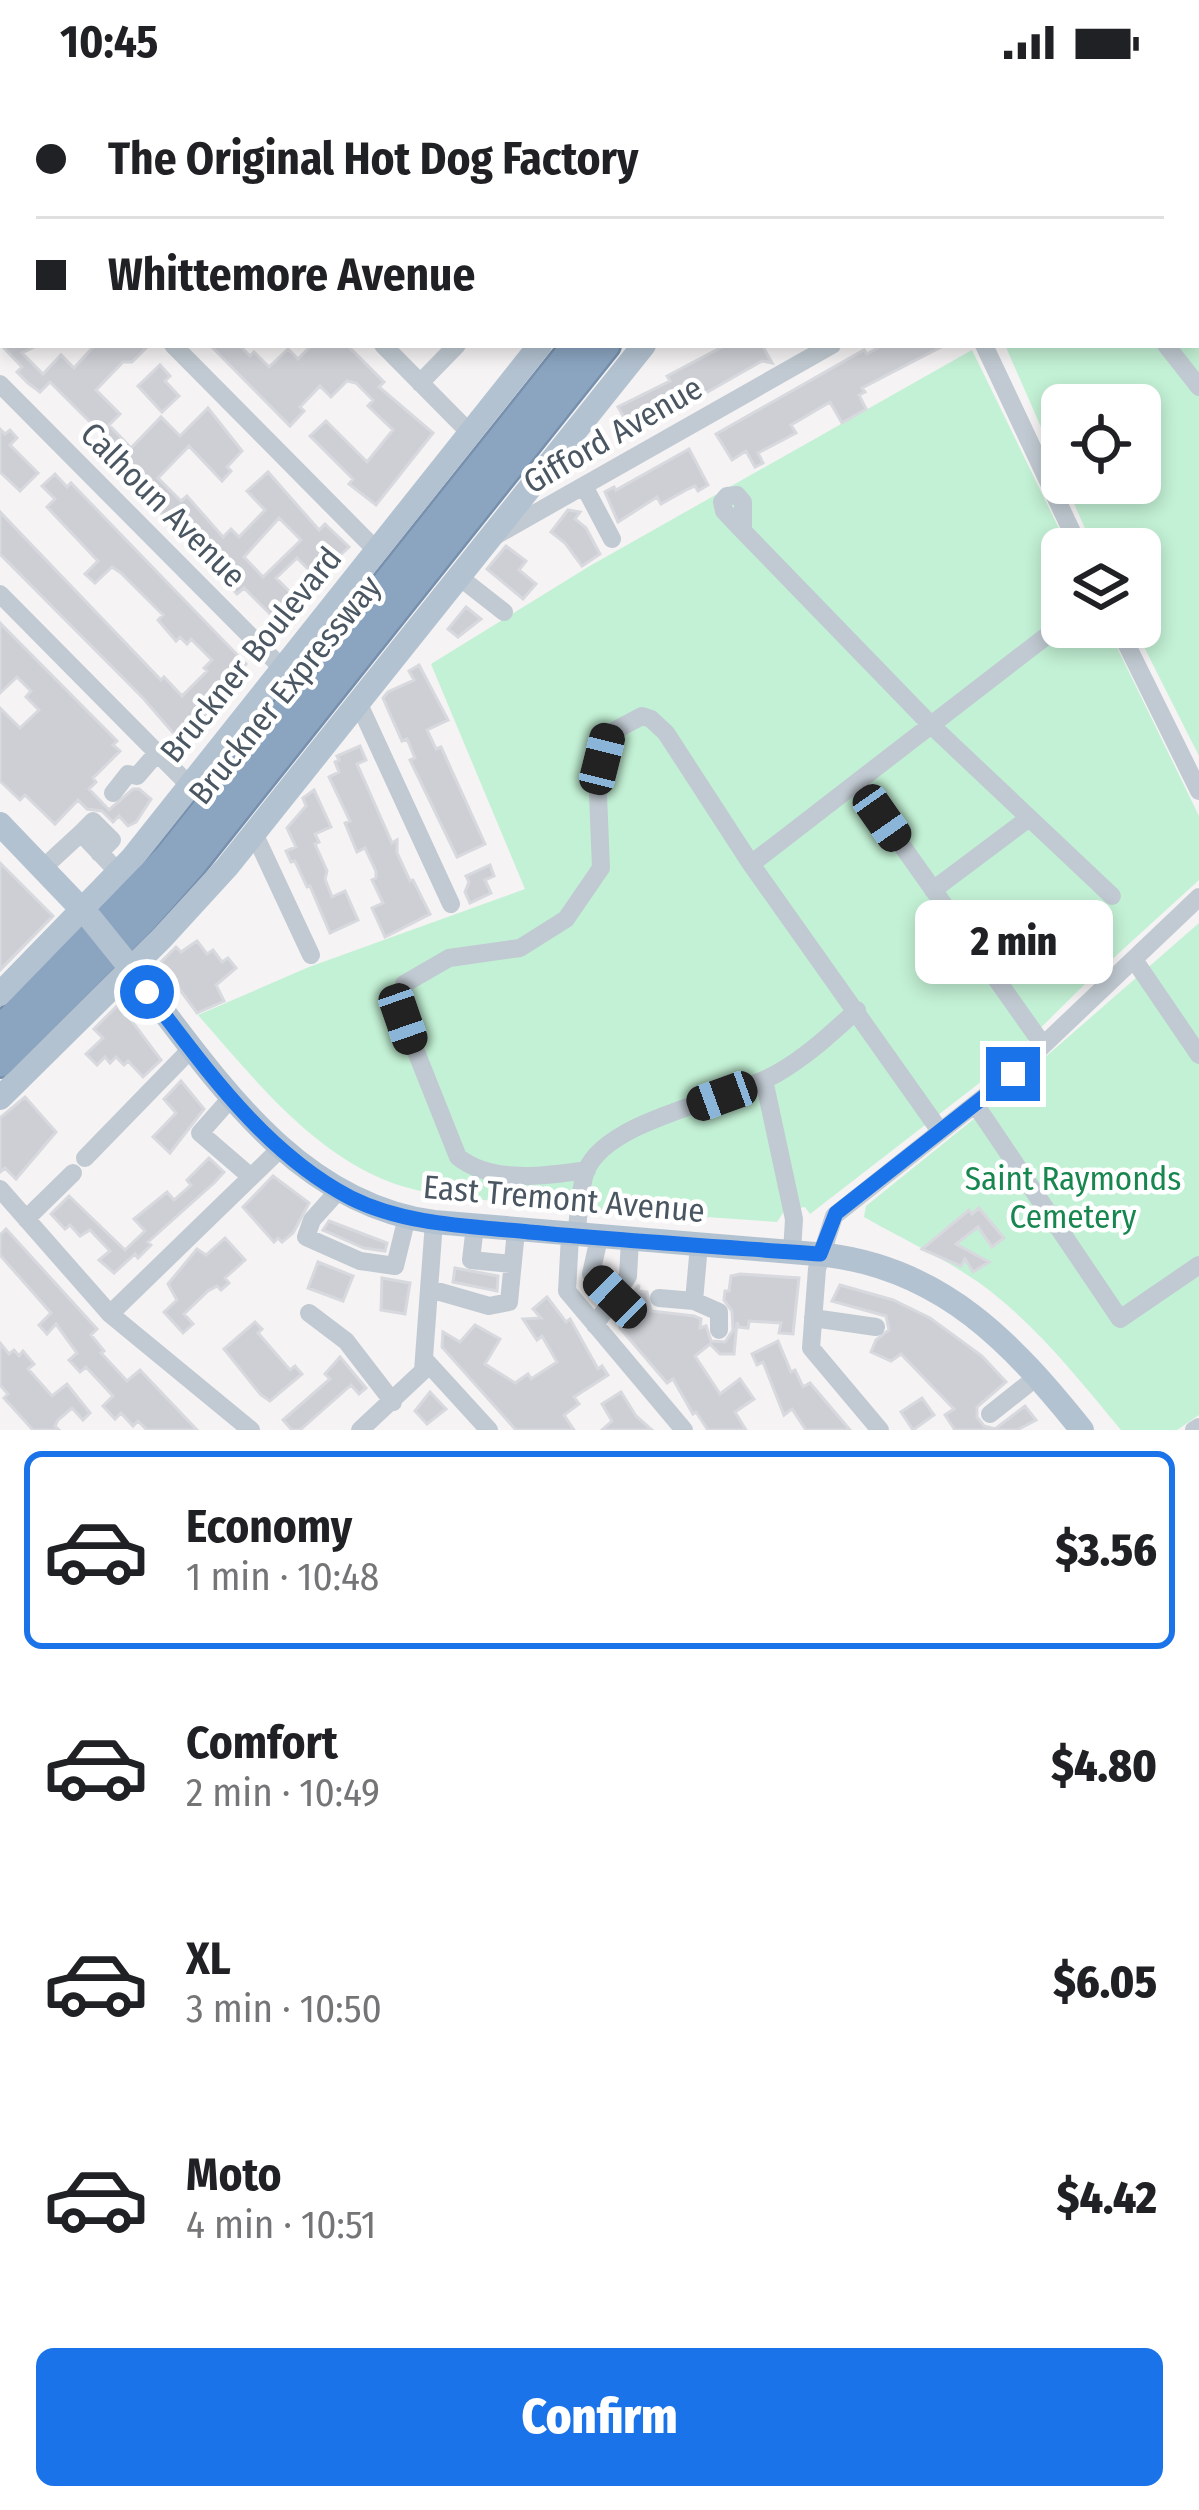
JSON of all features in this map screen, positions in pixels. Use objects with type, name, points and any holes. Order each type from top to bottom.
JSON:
[{"type":"highway","name":"Bruckner Expressway","points":[[0,1030],[168,857],[573,348]]},
{"type":"highway","name":"Bruckner Expressway","points":[[0,1063],[176,884],[607,348]]},
{"type":"main road","name":"Bruckner Boulevard","points":[[0,994],[87,914],[538,348]]},
{"type":"main road","points":[[0,1097],[127,964],[195,903],[642,348]]},
{"type":"main road","name":"East Tremont Avenue","points":[[0,824],[87,914],[231,1097],[282,1147],[339,1190],[407,1217],[434,1222],[820,1254],[876,1266],[943,1294],[1000,1336],[1082,1430]]},
{"type":"street","points":[[176,348],[377,550]]},
{"type":"street","points":[[386,348],[470,433]]},
{"type":"street","points":[[420,382],[454,348]]},
{"type":"street","name":"Gifford Avenue","points":[[486,542],[827,348]]},
{"type":"street","points":[[989,348],[1071,528]]},
{"type":"street","points":[[1168,348],[1199,387]]},
{"type":"street","name":"Calhoun Avenue","points":[[0,384],[283,669]]},
{"type":"street","points":[[584,486],[612,539]]},
{"type":"street","points":[[743,531],[932,725],[1112,896]]},
{"type":"street","points":[[458,577],[504,612]]},
{"type":"street","points":[[0,594],[190,786]]},
{"type":"street","points":[[751,864],[1041,640]]},
{"type":"street","points":[[1128,648],[1199,791]]},
{"type":"street","points":[[358,702],[451,904]]},
{"type":"street","points":[[586,1170],[509,1176],[484,1171],[458,1157],[403,1019],[404,984],[449,958],[520,948],[566,919],[601,868],[598,795],[608,734],[642,716],[666,733],[751,864],[940,1131]]},
{"type":"street","points":[[113,793],[128,774],[137,776],[157,753]]},
{"type":"street","points":[[857,782],[1043,1046]]},
{"type":"street","points":[[933,890],[1029,818]]},
{"type":"street","points":[[43,868],[93,821],[112,840],[99,853],[119,873]]},
{"type":"street","points":[[254,833],[311,955]]},
{"type":"street","points":[[880,1430],[812,1351],[820,1254],[836,1213],[1043,1046],[1199,898]]},
{"type":"street","points":[[1135,961],[1199,1055]]},
{"type":"street","points":[[684,1430],[565,1288],[581,1236],[586,1170],[621,1136],[764,1080],[809,1052],[857,1010]]},
{"type":"street","points":[[26,1220],[191,1049]]},
{"type":"street","points":[[764,1080],[794,1219],[792,1252]]},
{"type":"street","points":[[231,1097],[200,1133],[251,1177]]},
{"type":"street","points":[[975,1104],[1120,1319],[1199,1265]]},
{"type":"street","points":[[110,1315],[282,1147]]},
{"type":"street","points":[[0,1189],[110,1315],[251,1430]]},
{"type":"street","points":[[339,1190],[312,1220],[306,1237],[360,1261],[395,1266],[489,1306],[509,1302],[516,1231]]},
{"type":"street","points":[[395,1266],[407,1217]]},
{"type":"street","points":[[360,1430],[418,1379],[425,1360],[434,1222]]},
{"type":"street","points":[[475,1226],[471,1260],[511,1264]]},
{"type":"street","points":[[581,1236],[591,1274],[615,1297]]},
{"type":"street","points":[[595,1325],[628,1276],[630,1240]]},
{"type":"street","points":[[694,1301],[699,1245]]},
{"type":"street","points":[[659,1298],[694,1301],[719,1312],[719,1330]]},
{"type":"street","points":[[309,1313],[346,1341],[393,1402]]},
{"type":"street","points":[[813,1318],[876,1327]]},
{"type":"street","points":[[425,1360],[489,1430]]},
{"type":"street","points":[[990,1414],[1038,1376]]},
{"type":"green space","points":[[1006,348],[1199,348],[1199,756],[1145,648],[1161,648],[1161,528],[1085,528],[1074,504],[1161,504],[1161,384],[1041,384],[1041,427]]},
{"type":"green space","name":"Saint Raymonds Cemetery","points":[[972,350],[1041,492],[1041,504],[1047,504],[1059,528],[1041,528],[1041,648],[1117,648],[1199,816],[1199,880],[1004,1064],[810,1214],[805,1207],[785,1210],[777,1222],[592,1209],[590,1200],[575,1198],[572,1207],[488,1200],[445,1196],[374,1175],[317,1139],[291,1116],[198,1015],[309,967],[525,889],[431,664],[588,567]]},
{"type":"green space","name":"Saint Raymonds Cemetery","points":[[1199,923],[1199,1415],[1177,1430],[1121,1430],[1054,1351],[998,1297],[950,1264],[864,1217],[866,1206],[980,1114]]},
{"type":"building","points":[[4,348],[32,348],[22,353],[43,374],[61,355],[74,368],[92,348],[146,348],[132,362],[123,362],[96,390],[120,414],[109,425],[131,448],[161,417],[180,436],[208,408],[242,451],[227,467],[231,471],[222,481],[189,446],[158,478],[181,501],[187,496],[223,537],[231,529],[239,537],[265,510],[247,491],[268,472],[319,530],[325,524],[349,547],[316,577],[297,558],[276,578],[302,604],[281,625],[244,588],[237,594],[215,570],[224,561],[208,544],[200,552],[132,484],[138,479],[116,457],[111,462],[95,446],[105,437],[50,382],[40,392],[17,372],[22,367]],"holes":[[[279,518],[301,540],[263,577],[244,557]]]},
{"type":"building","points":[[213,348],[242,348],[250,356],[254,352],[269,367],[288,349],[298,359],[309,348],[350,348],[384,382],[379,387],[433,433],[376,505],[349,484],[353,479],[310,436],[326,421],[367,462],[393,430],[368,406],[373,400],[356,383],[347,381],[331,397],[320,386],[290,426]]},
{"type":"building","points":[[720,348],[764,348],[772,363],[762,361],[683,406],[681,402],[634,435],[618,407],[670,381],[667,376]]},
{"type":"building","points":[[878,348],[939,348],[862,388],[865,392],[859,395],[866,409],[842,423],[830,402],[791,425],[796,433],[758,453],[763,463],[755,467],[746,451],[732,460],[716,434],[864,350],[867,354]]},
{"type":"building","points":[[160,365],[170,376],[165,381],[179,396],[162,412],[138,386]]},
{"type":"building","points":[[0,429],[5,434],[10,430],[17,438],[10,445],[38,473],[20,491],[0,472]]},
{"type":"building","points":[[689,449],[708,485],[698,491],[695,486],[661,504],[657,497],[618,522],[605,492]]},
{"type":"building","points":[[55,474],[67,487],[71,483],[246,664],[181,742],[0,554],[0,512],[161,680],[164,677],[182,696],[207,671],[204,668],[212,660],[191,639],[187,644],[180,637],[176,641],[158,620],[163,615],[121,573],[112,567],[95,583],[85,574],[98,561],[47,507],[55,499],[42,486]]},
{"type":"building","points":[[568,510],[580,512],[575,519],[586,528],[600,554],[582,566],[551,532]]},
{"type":"building","points":[[506,546],[526,561],[519,570],[536,584],[523,599],[487,569]]},
{"type":"building","points":[[466,607],[481,619],[458,637],[448,629]]},
{"type":"building","points":[[0,623],[117,741],[113,745],[120,751],[93,778],[96,782],[89,789],[109,810],[139,789],[151,799],[136,822],[128,826],[119,816],[113,822],[78,800],[55,824],[25,795],[20,800],[0,781],[0,708],[20,728],[39,710],[26,697],[31,691],[17,677],[0,693]]},
{"type":"building","points":[[419,665],[448,720],[427,730],[436,749],[441,747],[485,844],[457,857],[410,760],[415,758],[407,739],[402,741],[383,698],[414,680],[409,671]]},
{"type":"building","points":[[360,746],[366,760],[357,764],[430,914],[385,937],[372,908],[383,903],[372,880],[376,871],[365,848],[357,852],[345,823],[350,821],[329,777],[339,772],[337,756]]},
{"type":"building","points":[[314,790],[331,827],[315,834],[327,871],[325,879],[332,897],[345,891],[358,920],[330,933],[310,886],[286,851],[296,847],[287,828],[306,806],[303,798]]},
{"type":"building","points":[[0,863],[53,916],[0,970]]},
{"type":"building","points":[[490,865],[494,876],[485,880],[491,893],[470,903],[466,876]]},
{"type":"building","points":[[197,941],[207,954],[213,950],[222,962],[228,958],[236,968],[216,985],[224,1001],[197,1013],[160,963],[176,947],[181,952]]},
{"type":"building","points":[[119,1004],[161,1060],[143,1077],[128,1061],[124,1065],[116,1057],[110,1063],[105,1057],[97,1065],[86,1054],[103,1038],[94,1029]]},
{"type":"building","points":[[181,1081],[204,1109],[170,1153],[153,1137],[176,1113],[164,1099]]},
{"type":"building","points":[[25,1097],[56,1132],[16,1179],[5,1168],[0,1172],[0,1118]]},
{"type":"building","points":[[209,1158],[224,1172],[148,1242],[151,1245],[138,1258],[135,1254],[114,1273],[99,1260],[110,1251],[90,1230],[80,1236],[51,1214],[69,1196],[125,1250],[145,1231],[134,1219],[167,1192],[174,1200]]},
{"type":"building","points":[[273,1176],[309,1203],[293,1233],[282,1242],[278,1238],[274,1242],[243,1207]]},
{"type":"building","points":[[979,1208],[1004,1238],[992,1247],[978,1227],[956,1244],[989,1262],[973,1272],[965,1259],[961,1266],[922,1249],[969,1210],[972,1214]]},
{"type":"building","points":[[329,1221],[387,1243],[385,1251],[364,1248],[323,1230]]},
{"type":"building","points":[[6,1229],[97,1329],[91,1335],[101,1353],[127,1381],[140,1370],[197,1430],[147,1430],[138,1421],[133,1426],[121,1413],[115,1419],[103,1406],[113,1396],[86,1367],[80,1372],[69,1360],[77,1353],[56,1324],[47,1334],[39,1325],[51,1313],[0,1255],[0,1235]]},
{"type":"building","points":[[225,1238],[245,1260],[225,1278],[229,1283],[221,1290],[217,1286],[208,1291],[184,1314],[193,1324],[183,1333],[164,1312],[177,1300],[168,1284],[197,1249],[206,1255]]},
{"type":"building","points":[[318,1262],[353,1276],[343,1301],[308,1288]]},
{"type":"building","points":[[455,1268],[498,1276],[497,1291],[453,1282]]},
{"type":"building","points":[[731,1276],[799,1278],[793,1334],[779,1333],[781,1323],[749,1321],[748,1328],[737,1322],[734,1354],[720,1354],[710,1344],[695,1356],[720,1394],[740,1379],[754,1399],[735,1412],[746,1430],[708,1430],[673,1379],[667,1383],[620,1328],[621,1310],[639,1285],[638,1291],[647,1292],[651,1311],[694,1316],[701,1319],[700,1328],[706,1326],[711,1341],[725,1342],[733,1330],[725,1291],[729,1291]]},
{"type":"building","points":[[382,1278],[410,1283],[405,1314],[381,1310]]},
{"type":"building","points":[[840,1285],[893,1300],[930,1318],[982,1356],[1006,1382],[977,1407],[984,1426],[995,1429],[1025,1406],[1036,1420],[1017,1430],[955,1430],[945,1415],[954,1409],[901,1354],[891,1361],[871,1352],[876,1340],[889,1330],[886,1316],[832,1301]]},
{"type":"building","points":[[547,1297],[566,1322],[570,1319],[598,1369],[602,1366],[608,1375],[574,1397],[579,1404],[564,1415],[574,1430],[516,1430],[442,1347],[443,1332],[460,1342],[475,1325],[500,1339],[485,1364],[515,1383],[528,1374],[531,1379],[557,1362],[542,1336],[537,1340],[523,1319],[541,1318],[533,1309]]},
{"type":"building","points":[[255,1322],[262,1329],[258,1333],[290,1370],[295,1366],[302,1374],[270,1401],[224,1349]]},
{"type":"building","points":[[778,1341],[803,1387],[810,1383],[850,1430],[806,1430],[792,1409],[784,1415],[763,1362],[757,1365],[752,1354]]},
{"type":"building","points":[[0,1343],[9,1354],[14,1350],[19,1356],[23,1351],[34,1364],[28,1369],[52,1396],[67,1384],[90,1413],[83,1420],[72,1408],[58,1420],[59,1430],[33,1430],[4,1398],[8,1394],[0,1385]]},
{"type":"building","points":[[340,1357],[366,1388],[359,1394],[351,1385],[300,1430],[292,1430],[283,1420],[330,1379],[325,1374]]},
{"type":"building","points":[[430,1392],[446,1409],[427,1424],[415,1411]]},
{"type":"building","points":[[621,1392],[652,1430],[602,1430],[612,1421],[602,1404]]},
{"type":"building","points":[[922,1398],[934,1415],[913,1430],[901,1412]]},
{"type":"route","points":[[147,992],[244,1112],[319,1178],[350,1197],[434,1222],[550,1234],[820,1254],[836,1213],[1013,1074]]}]
